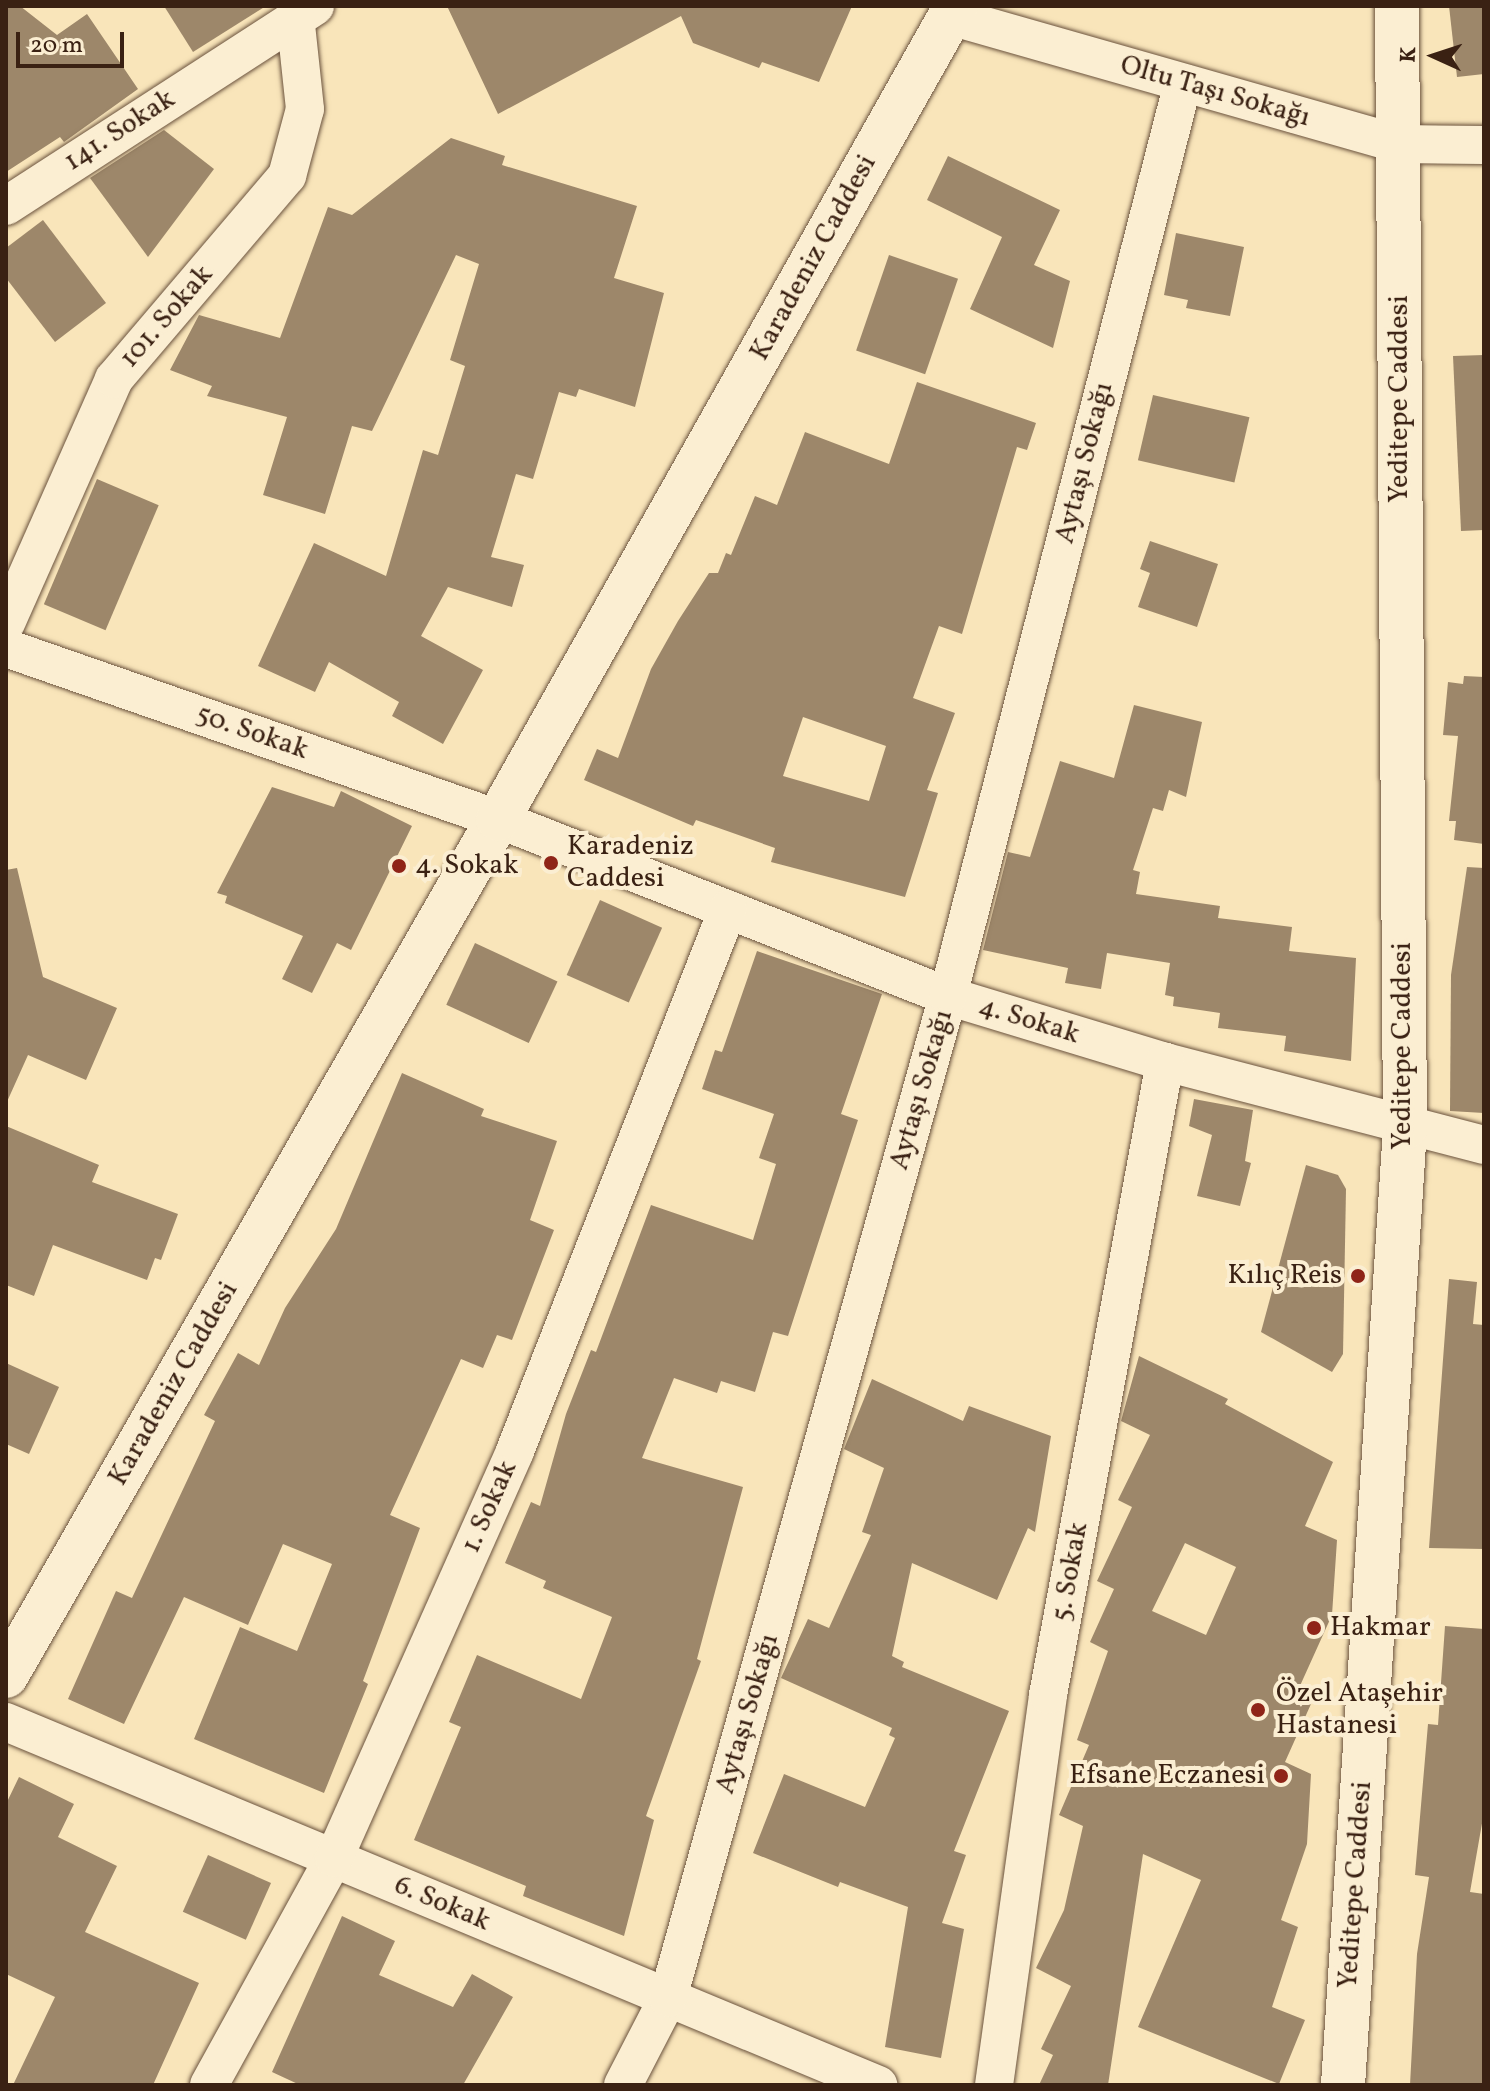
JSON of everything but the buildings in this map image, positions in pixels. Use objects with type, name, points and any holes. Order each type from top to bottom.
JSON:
[{"type":"street","name":"Yeditepe Caddesi","points":[[1343,2085],[1405,1128],[1397,6]]},
{"type":"street","name":"141. Sokak","points":[[6,206],[305,10]]},
{"type":"street","name":"101. Sokak","points":[[6,623],[114,379],[287,176],[305,109],[305,10]]},
{"type":"street","name":"Oltu Taşı Sokağı","points":[[953,11],[1183,83],[1398,144],[1484,145]]},
{"type":"street","name":"Karadeniz Caddesi","points":[[6,1676],[498,819],[953,11]]},
{"type":"street","name":"Aytaşı Sokağı","points":[[623,2085],[668,1998],[948,996],[1183,83]]},
{"type":"street","name":"50. Sokak","points":[[6,648],[498,819]]},
{"type":"street","name":"4. Sokak","points":[[498,819],[948,996],[1165,1062],[1405,1128],[1484,1145]]},
{"type":"street","name":"1. Sokak","points":[[209,2085],[334,1858],[515,1451],[728,909]]},
{"type":"street","name":"5. Sokak","points":[[994,2085],[1048,1695],[1165,1062]]},
{"type":"street","name":"6. Sokak","points":[[6,1722],[878,2085]]},
{"type":"place","name":"Karadeniz Caddesi","points":[[551,863]]},
{"type":"place","name":"4. Sokak","points":[[399,866]]},
{"type":"place","name":"Kılıç Reis","points":[[1358,1276]]},
{"type":"place","name":"Hakmar","points":[[1314,1628]]},
{"type":"place","name":"Özel Ataşehir Hastanesi","points":[[1258,1710]]},
{"type":"place","name":"Efsane Eczanesi","points":[[1281,1776]]}]
